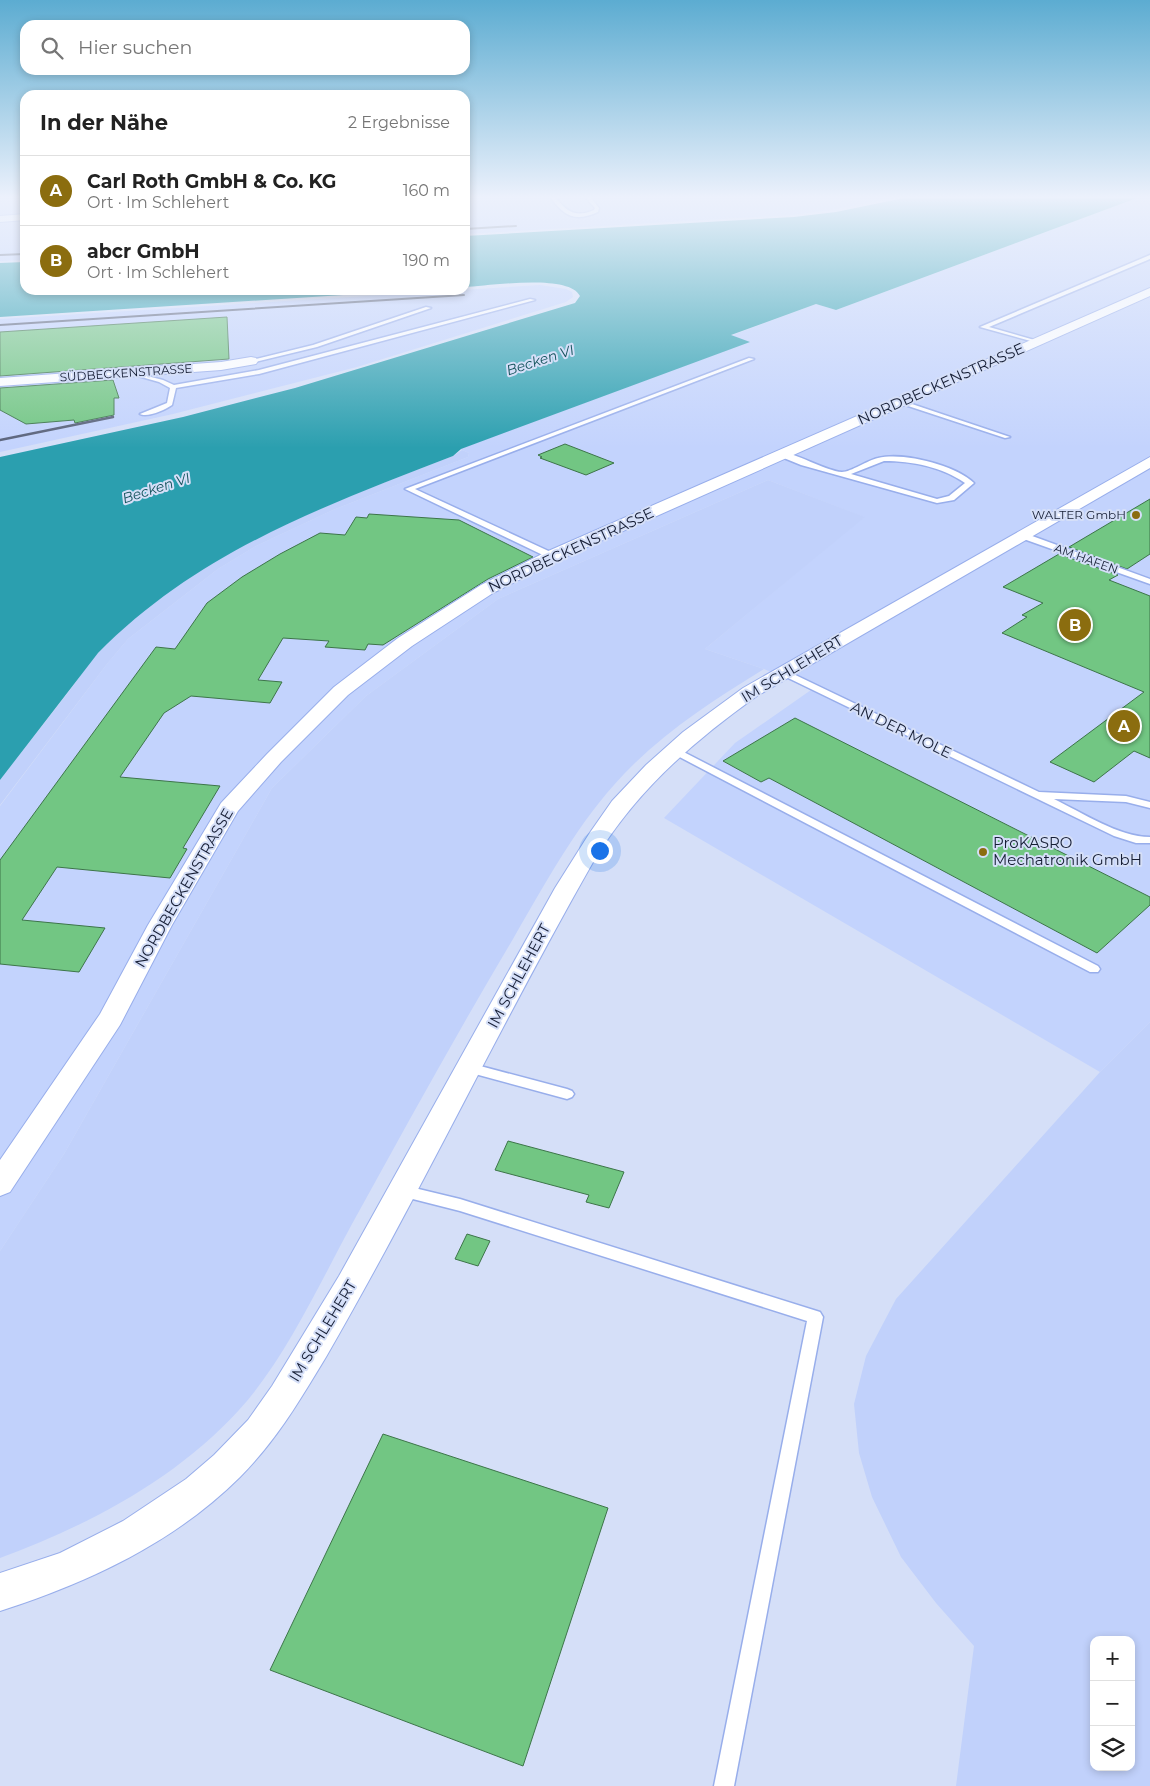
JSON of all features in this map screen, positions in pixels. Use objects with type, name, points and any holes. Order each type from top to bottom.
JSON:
[{"type":"street","name":"NORDBECKENSTRASSE","points":[[0,1184],[112,1018],[160,924],[229,808],[274,758],[341,691],[446,615],[487,589],[552,556],[901,402],[1032,341],[1150,292]]},
{"type":"street","name":"SÜDBECKENSTRASSE","points":[[0,382],[220,366],[252,361]]},
{"type":"street","name":"IM SCHLEHERT","points":[[0,1592],[76,1566],[133,1535],[219,1473],[250,1443],[272,1416],[352,1282],[567,888],[605,826],[642,781],[704,724],[750,692],[1150,462]]},
{"type":"lane","points":[[1032,341],[983,327],[1092,281]]},
{"type":"lane","points":[[133,372],[173,387],[259,372],[532,300]]},
{"type":"lane","points":[[252,361],[315,346],[428,308]]},
{"type":"lane","points":[[552,556],[409,489],[751,359]]},
{"type":"lane","points":[[143,414],[164,408],[170,404],[173,387]]},
{"type":"lane","points":[[901,402],[1007,438]]},
{"type":"lane","points":[[782,454],[844,474],[937,501],[951,498],[970,483],[960,475],[908,459],[882,459],[844,474]]},
{"type":"lane","name":"AM HAFEN","points":[[1021,535],[1150,582]]},
{"type":"lane","name":"AN DER MOLE","points":[[784,673],[1118,834],[1136,840],[1150,840]]},
{"type":"lane","points":[[674,750],[1094,969]]},
{"type":"lane","name":"AN DER MOLE","points":[[1018,787],[1074,800],[1117,798],[1150,805]]},
{"type":"lane","points":[[469,1068],[567,1094]]},
{"type":"lane","points":[[402,1191],[460,1205],[815,1317],[724,1786]]},
{"type":"shaded area","points":[[913,281],[1150,281],[1150,1022],[1100,1072],[664,818],[735,743],[811,690],[764,669],[705,649],[864,517],[768,480],[498,599],[366,696],[272,788],[64,1154],[0,1251],[0,806],[128,639],[218,569],[256,546],[333,510],[468,457],[469,453],[460,449],[749,342],[730,336],[816,304],[836,310]]},
{"type":"shaded area","points":[[540,285],[566,289],[572,292],[573,297],[566,302],[357,367],[173,414],[0,452],[0,319],[381,295],[470,295],[470,289]]},
{"type":"shaded area","points":[[462,450],[469,453],[468,457],[333,510],[256,546],[218,569],[128,639],[0,805],[0,780],[92,660],[138,616],[178,585],[221,558],[265,534],[358,493],[453,456]]},
{"type":"shaded area","points":[[768,480],[865,517],[705,649],[764,669],[673,730],[656,744],[624,774],[577,832],[550,874],[431,1081],[300,1321],[271,1369],[239,1410],[214,1435],[159,1479],[129,1498],[66,1531],[0,1558],[0,1251],[64,1154],[272,788],[366,696],[498,599]]},
{"type":"shaded area","points":[[1150,1022],[1150,1786],[956,1786],[974,1646],[936,1603],[901,1557],[872,1497],[859,1453],[854,1404],[866,1356],[896,1299],[1100,1072]]},
{"type":"water","points":[[0,281],[20,281],[20,295],[343,295],[0,317]]},
{"type":"water","name":"Becken VI","points":[[470,281],[913,281],[836,310],[816,304],[731,335],[750,342],[461,449],[453,456],[310,514],[264,535],[220,559],[178,586],[137,617],[98,653],[0,780],[0,457],[183,417],[295,388],[575,303],[580,296],[573,289],[561,285],[527,282],[470,287]]},
{"type":"building","points":[[227,317],[229,359],[0,376],[0,332]]},
{"type":"building","points":[[113,380],[119,398],[114,398],[114,415],[75,423],[74,420],[26,424],[0,410],[0,388]]},
{"type":"building","points":[[565,444],[614,463],[586,475],[540,458],[542,457],[538,455]]},
{"type":"building","name":"WALTER GmbH","points":[[1150,499],[1150,554],[1127,569],[1069,547]]},
{"type":"building","points":[[369,514],[459,520],[533,557],[488,579],[383,645],[368,644],[365,650],[325,647],[329,641],[283,638],[258,680],[282,682],[270,703],[191,696],[164,713],[120,777],[220,786],[183,848],[187,849],[170,878],[57,867],[22,920],[105,928],[79,972],[0,964],[0,860],[156,647],[175,649],[207,603],[242,577],[320,533],[345,535],[356,517],[367,518]]},
{"type":"building","points":[[1059,554],[1118,575],[1109,580],[1150,596],[1150,758],[1134,751],[1094,782],[1050,762],[1144,692],[1002,633],[1027,617],[1022,615],[1043,603],[1003,587]]},
{"type":"building","name":"ProKASRO Mechatronik GmbH","points":[[795,718],[1150,897],[1150,905],[1097,953],[769,778],[761,782],[723,761]]},
{"type":"building","points":[[508,1141],[624,1172],[609,1208],[586,1202],[589,1195],[495,1170]]},
{"type":"building","points":[[467,1234],[490,1241],[478,1266],[455,1259]]},
{"type":"building","points":[[383,1434],[608,1508],[523,1766],[270,1670]]},
{"type":"railway","points":[[0,325],[464,295]]},
{"type":"railway","points":[[0,440],[113,417]]},
{"type":"place","name":"WALTER GmbH","points":[[1136,515]]},
{"type":"place","name":"abcr GmbH","points":[[1075,625]]},
{"type":"place","name":"Carl Roth GmbH & Co. KG","points":[[1124,726]]},
{"type":"place","name":"ProKASRO Mechatronik GmbH","points":[[983,852]]}]
